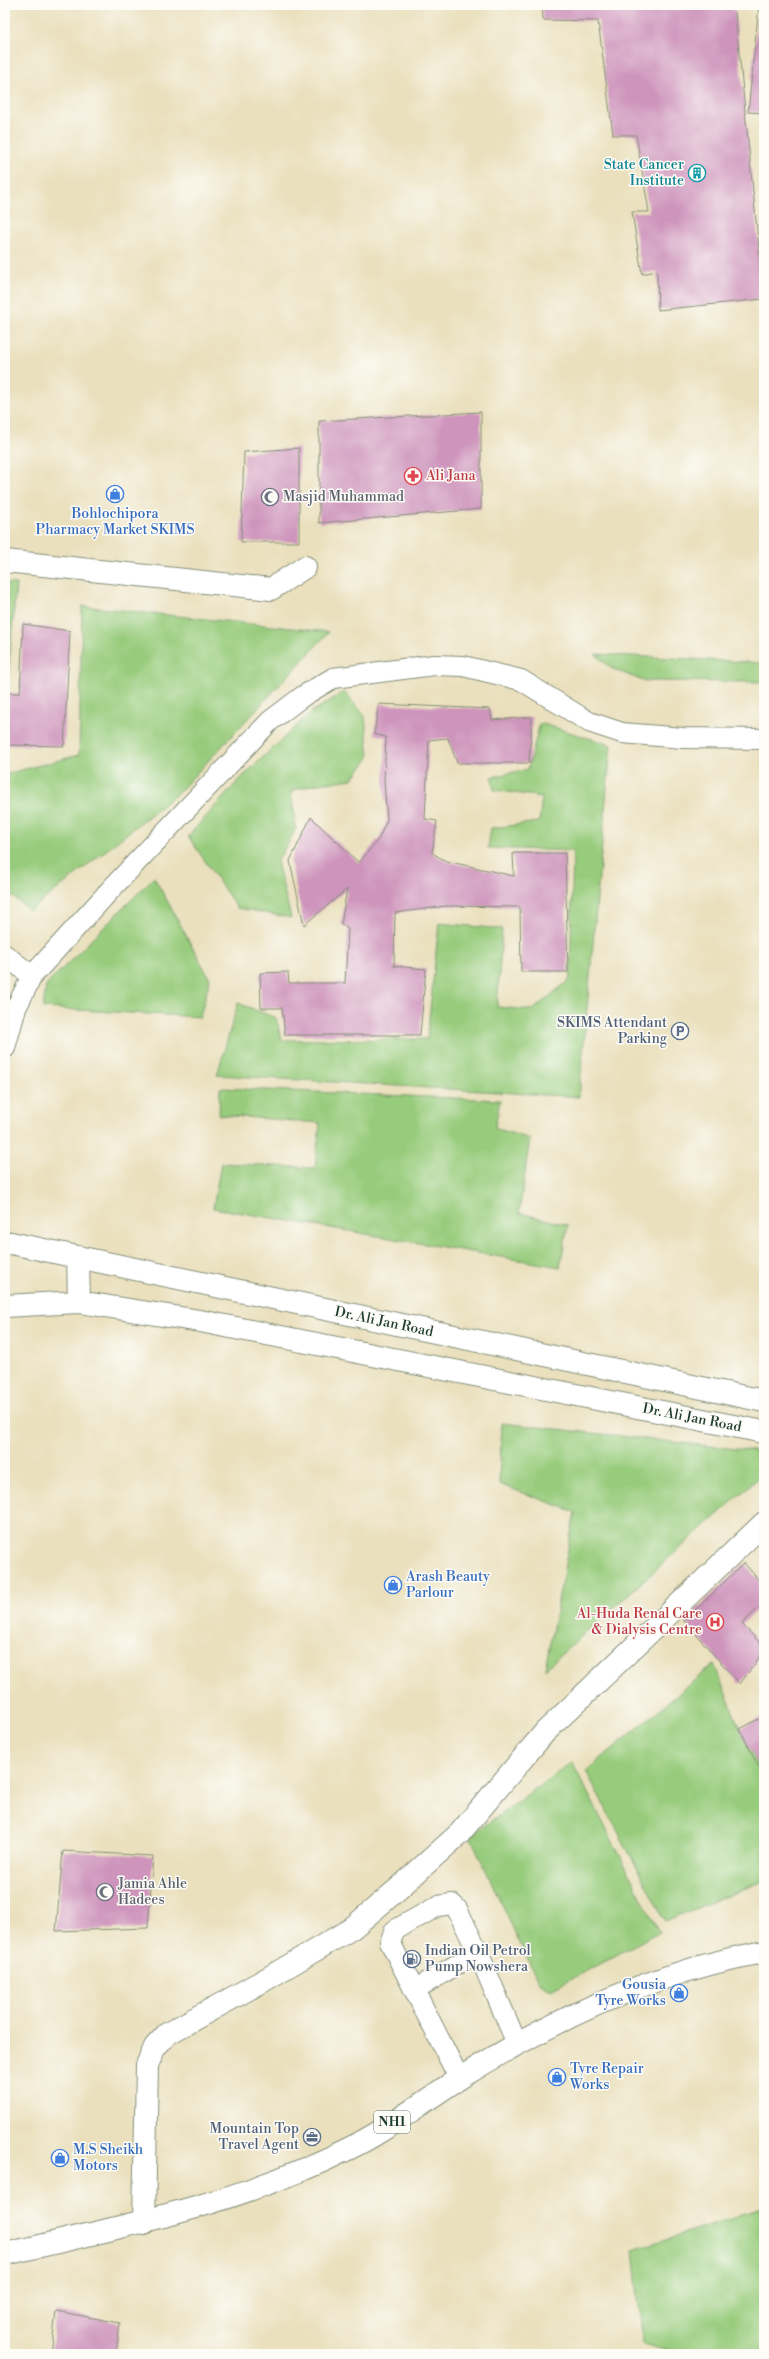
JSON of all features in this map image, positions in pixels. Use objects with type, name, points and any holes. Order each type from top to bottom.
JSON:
[{"type":"main road","points":[[5,561],[271,589],[305,567]]},
{"type":"main road","name":"Dr. Ali Jan Road","points":[[5,1244],[78,1257],[764,1401]]},
{"type":"main road","points":[[78,1257],[79,1302]]},
{"type":"main road","name":"Dr. Ali Jan Road","points":[[5,1306],[79,1302],[200,1321],[764,1432]]},
{"type":"main road","points":[[144,2223],[147,2064],[155,2046],[167,2034],[351,1929],[392,1894],[460,1833],[545,1732],[764,1523]]},
{"type":"main road","name":"NH1","points":[[5,2254],[144,2223],[238,2196],[299,2173],[351,2148],[459,2078],[517,2044],[585,2010],[670,1977],[764,1952]]},
{"type":"lane","points":[[5,1048],[10,1006],[32,976],[112,888],[270,721],[303,696],[333,678],[434,665],[462,666],[521,680],[589,722],[622,733],[683,738],[764,739]]},
{"type":"lane","points":[[5,955],[32,976]]},
{"type":"lane","points":[[459,2078],[390,1942],[395,1930],[438,1906],[452,1904],[457,1909],[478,1952],[517,2044]]},
{"type":"lane","points":[[414,1990],[478,1952]]},
{"type":"green space","points":[[5,583],[16,584],[8,676],[5,675]]},
{"type":"green space","points":[[82,606],[329,632],[179,792],[30,911],[5,890],[5,777],[6,774],[79,755]]},
{"type":"green space","points":[[595,654],[764,663],[764,682],[643,681],[611,668]]},
{"type":"green space","points":[[344,692],[365,716],[369,758],[352,779],[312,785],[291,791],[296,829],[277,862],[291,918],[237,908],[188,836],[241,778],[310,713]]},
{"type":"green space","points":[[540,723],[611,745],[579,1097],[217,1075],[238,1003],[276,1018],[282,1040],[427,1039],[439,923],[502,929],[497,1007],[533,1010],[570,979],[573,851],[488,848],[491,828],[539,822],[542,797],[494,790],[492,777],[528,769]]},
{"type":"green space","points":[[154,877],[210,979],[200,1017],[43,1008],[46,985]]},
{"type":"green space","points":[[220,1088],[500,1100],[495,1128],[530,1139],[519,1213],[568,1225],[560,1267],[213,1208],[221,1163],[315,1168],[320,1123],[219,1115]]},
{"type":"green space","points":[[502,1423],[764,1452],[764,1473],[545,1669],[575,1512],[499,1484]]},
{"type":"green space","points":[[714,1664],[740,1729],[764,1778],[764,1881],[665,1921],[586,1771]]},
{"type":"green space","points":[[572,1762],[659,1932],[551,1990],[538,1982],[470,1836]]},
{"type":"green space","points":[[764,2207],[764,2354],[681,2354],[643,2344],[633,2250]]},
{"type":"building","name":"State Cancer Institute","points":[[542,5],[729,5],[735,12],[764,299],[658,310],[657,271],[642,274],[632,212],[649,212],[636,135],[613,135],[598,21],[543,20]]},
{"type":"building","points":[[759,5],[764,5],[764,113],[748,112]]},
{"type":"building","points":[[481,412],[481,509],[319,523],[319,421]]},
{"type":"building","name":"Masjid Muhammad","points":[[299,448],[299,542],[241,542],[244,452]]},
{"type":"building","points":[[23,624],[70,631],[64,746],[5,745],[5,693],[20,693]]},
{"type":"building","points":[[379,704],[490,709],[492,720],[532,717],[529,763],[457,763],[448,738],[429,740],[425,819],[437,821],[432,853],[446,861],[514,876],[513,853],[565,853],[568,972],[521,972],[520,907],[446,906],[395,913],[394,966],[426,969],[420,1035],[285,1035],[282,1008],[261,1008],[260,973],[288,972],[289,983],[345,983],[348,929],[341,924],[347,889],[304,925],[290,861],[311,817],[359,863],[379,838],[387,820],[384,781],[386,737],[374,734]]},
{"type":"building","name":"Al-Huda Renal Care & Dialysis Centre","points":[[744,1563],[764,1586],[764,1603],[742,1624],[764,1647],[764,1651],[740,1684],[684,1621]]},
{"type":"building","points":[[764,1716],[764,1778],[740,1729]]},
{"type":"building","name":"Jamia Ahle Hadees","points":[[63,1851],[153,1856],[148,1928],[56,1931]]},
{"type":"building","points":[[56,2311],[120,2323],[116,2354],[51,2354]]},
{"type":"place","name":"State Cancer Institute","points":[[697,173]]},
{"type":"place","name":"Ali Jana","points":[[413,476]]},
{"type":"place","name":"Bohlochipora Pharmacy Market SKIMS","points":[[115,494]]},
{"type":"place","name":"Masjid Muhammad","points":[[270,497]]},
{"type":"place","name":"SKIMS Attendant Parking","points":[[680,1031]]},
{"type":"place","name":"Arash Beauty Parlour","points":[[393,1585]]},
{"type":"place","name":"Al-Huda Renal Care & Dialysis Centre","points":[[715,1622]]},
{"type":"place","name":"Jamia Ahle Hadees","points":[[105,1892]]},
{"type":"place","name":"Indian Oil Petrol Pump Nowshera","points":[[412,1959]]},
{"type":"place","name":"Gousia Tyre Works","points":[[679,1993]]},
{"type":"place","name":"Tyre Repair Works","points":[[557,2077]]},
{"type":"place","name":"Mountain Top Travel Agent","points":[[312,2137]]},
{"type":"place","name":"M.S Sheikh Motors","points":[[60,2158]]}]
